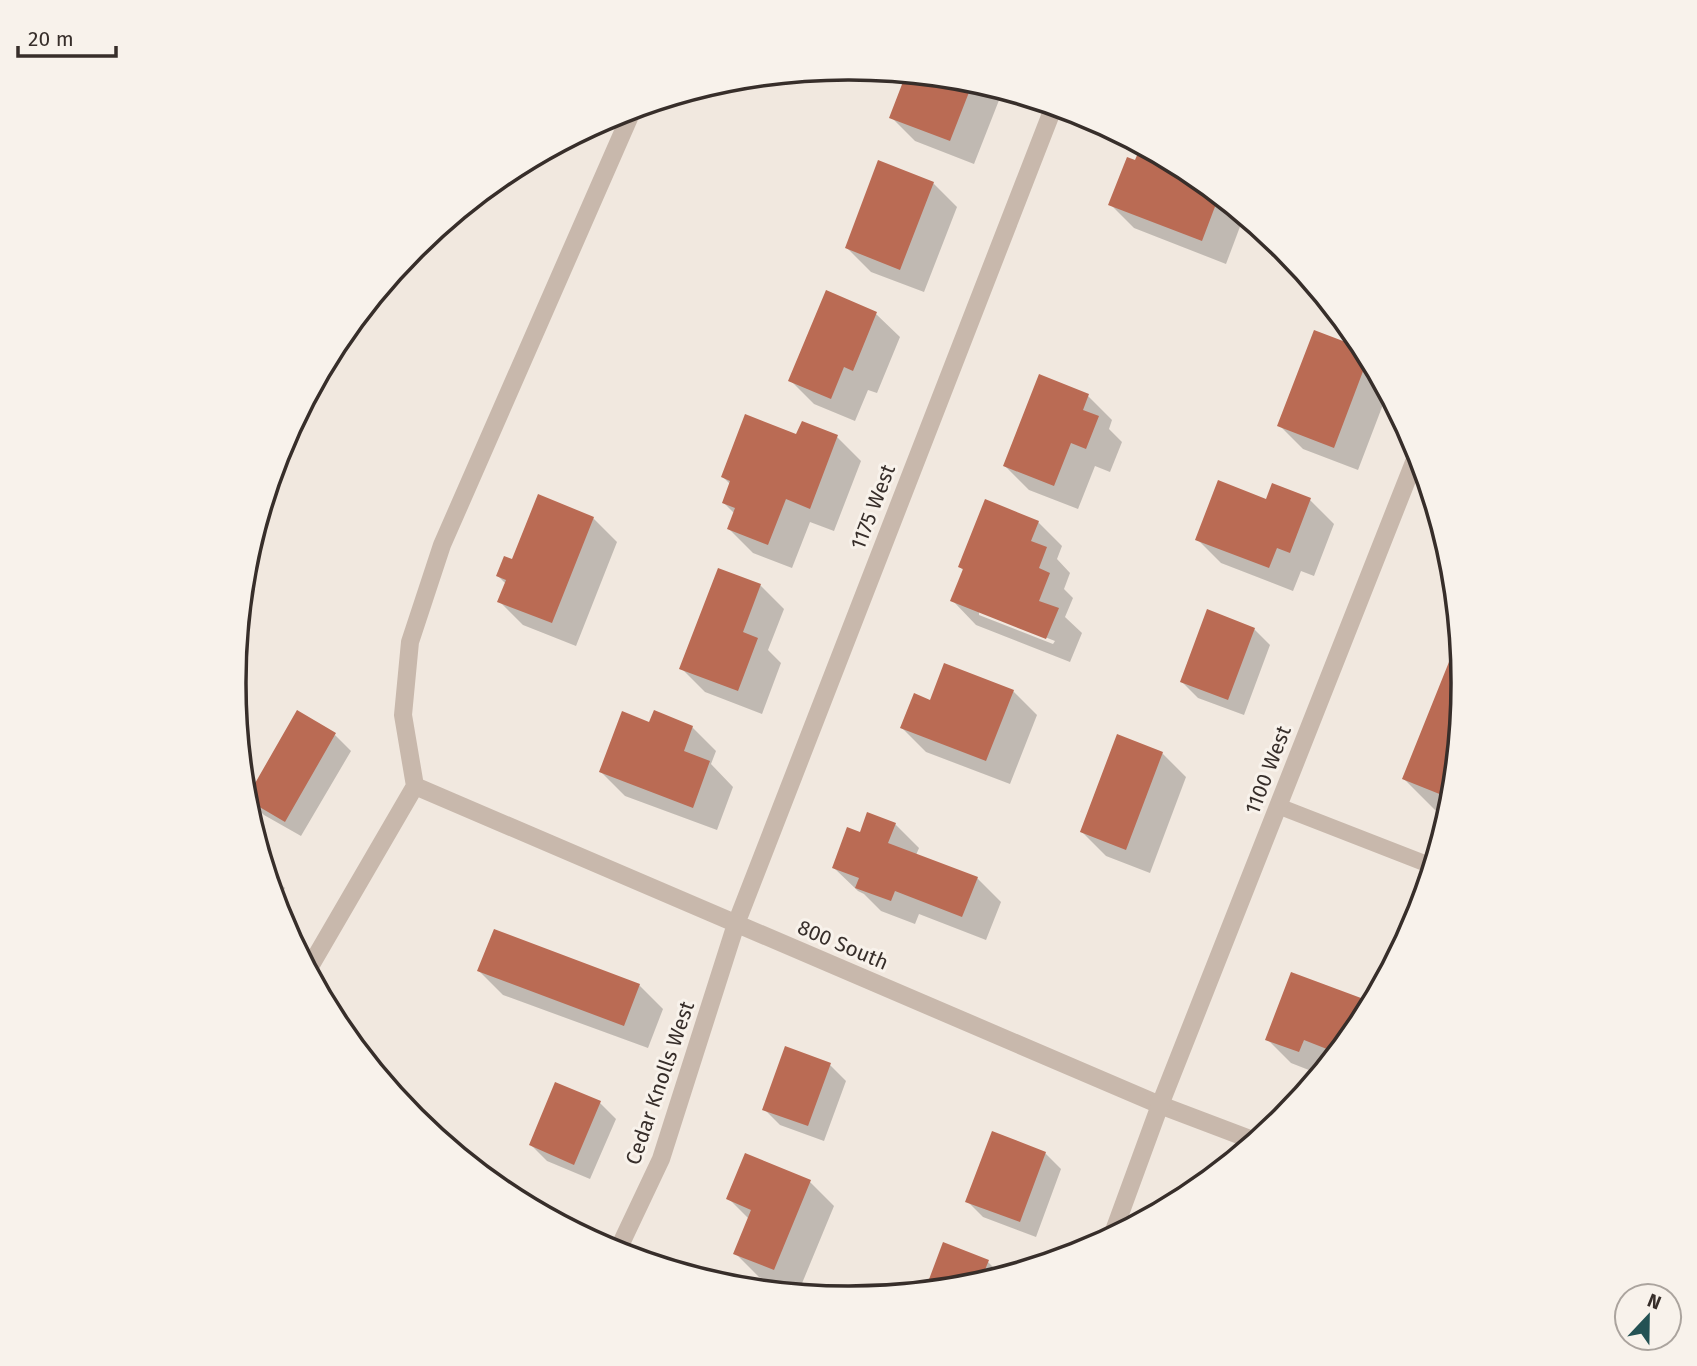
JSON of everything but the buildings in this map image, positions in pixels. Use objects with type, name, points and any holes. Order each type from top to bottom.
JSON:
[{"type":"street","name":"1175 West","points":[[736,924],[1050,115]]},
{"type":"street","points":[[314,960],[415,786],[403,715],[410,642],[442,545],[627,123]]},
{"type":"street","name":"1100 West","points":[[1117,1222],[1160,1105],[1411,469]]},
{"type":"street","name":"800 South","points":[[415,786],[1160,1105],[1245,1137]]},
{"type":"street","name":"Cedar Knolls West","points":[[622,1241],[661,1158],[736,924]]},
{"type":"lane","points":[[1278,806],[1423,863]]}]
